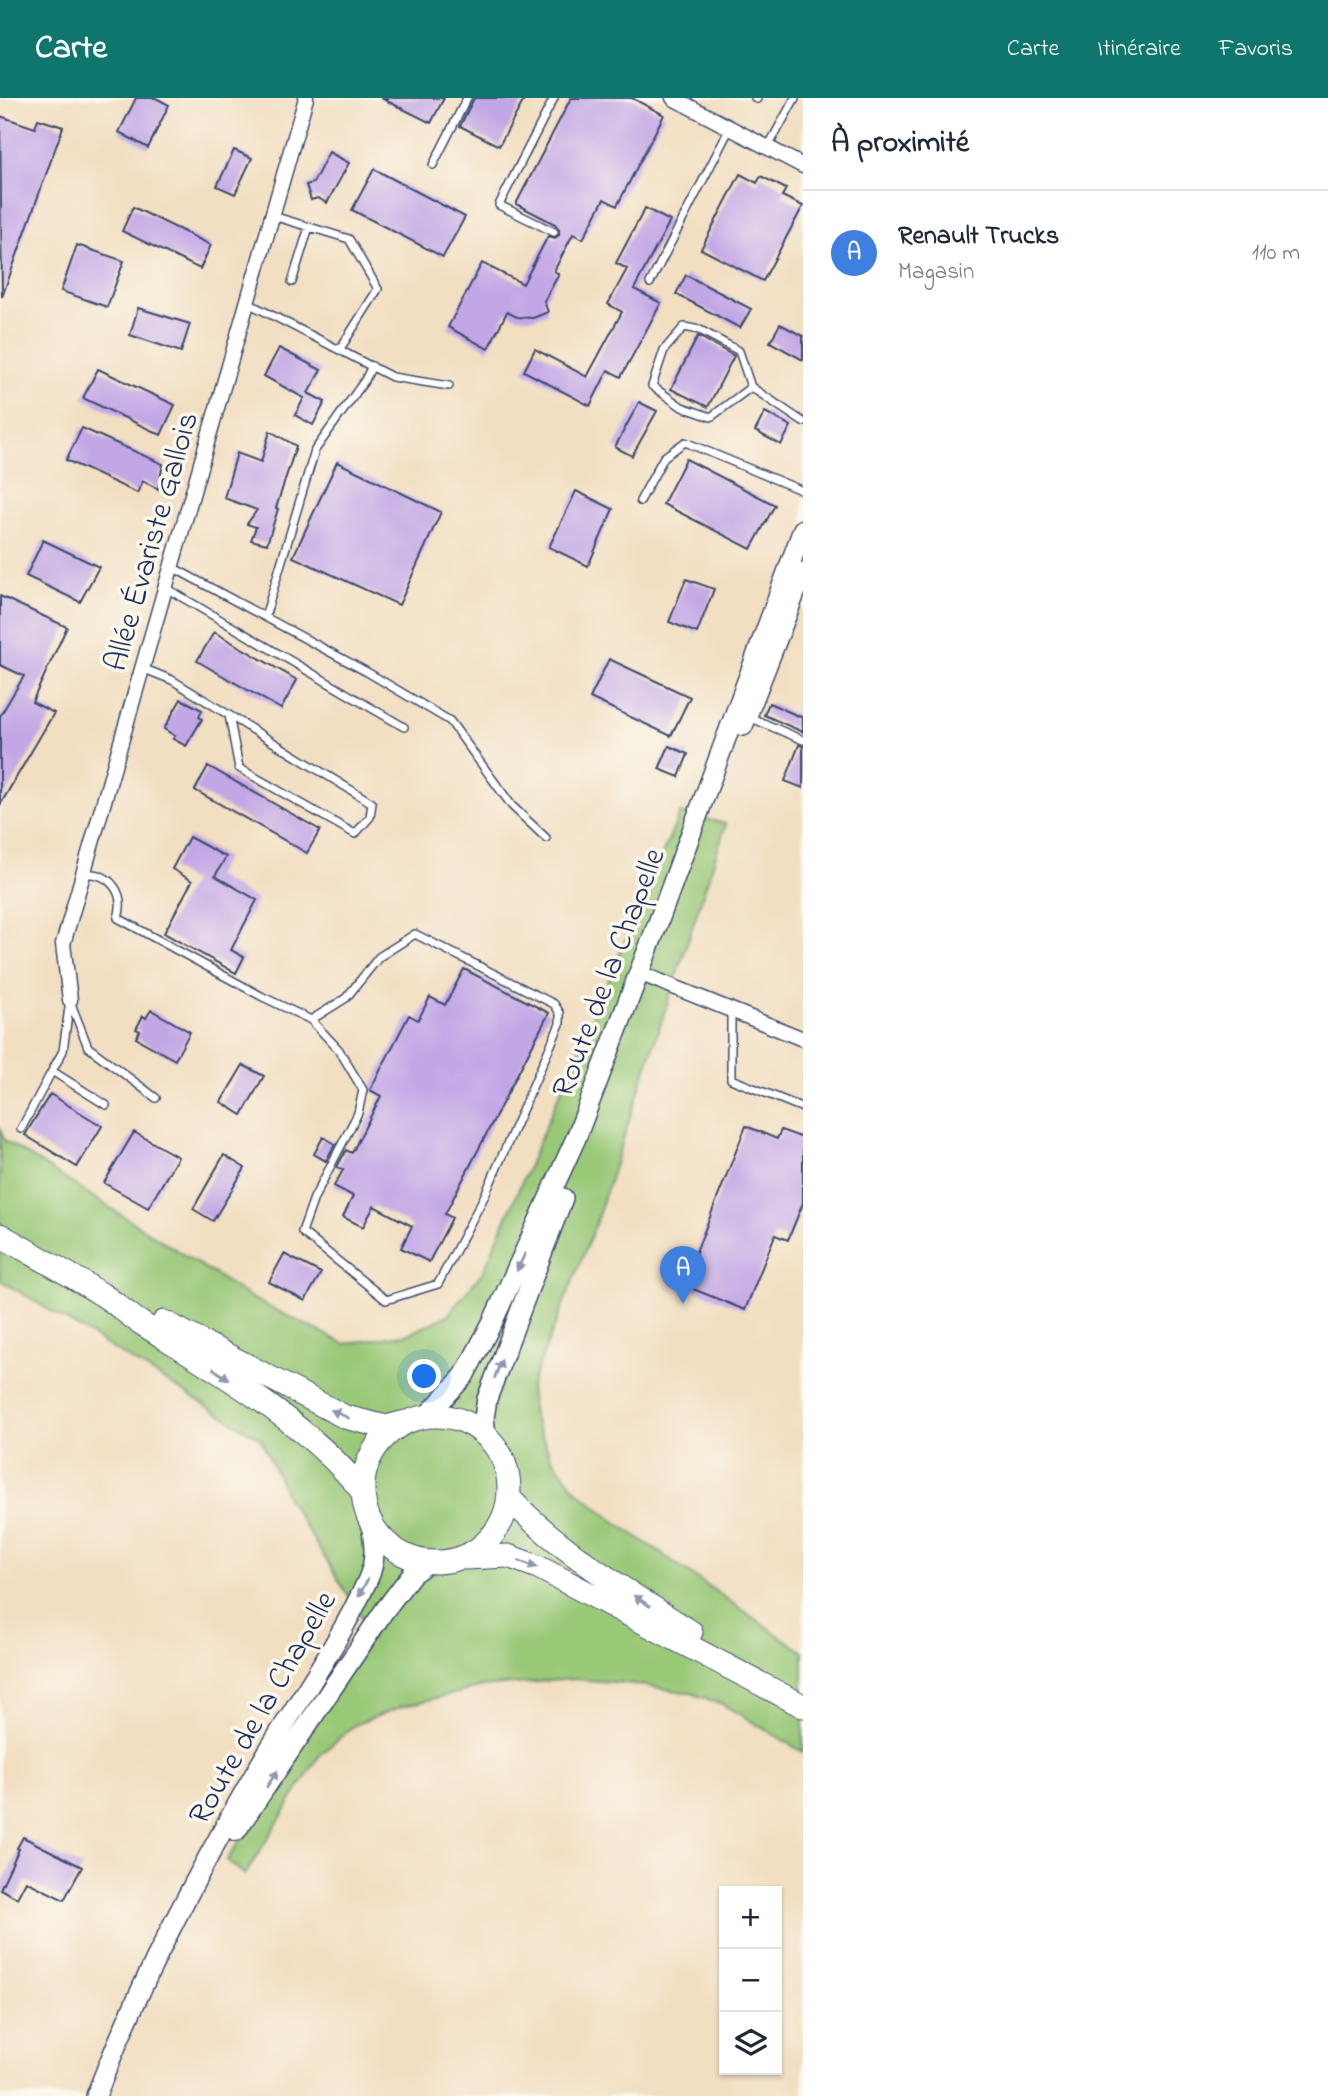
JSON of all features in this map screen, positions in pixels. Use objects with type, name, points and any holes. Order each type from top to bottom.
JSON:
[{"type":"main road","name":"Route de la Chapelle","points":[[486,1435],[486,1408],[496,1374],[799,549],[803,529]]},
{"type":"main road","name":"Route de la Chapelle","points":[[416,1419],[464,1376],[493,1321],[576,1138],[644,975],[803,573]]},
{"type":"main road","points":[[0,1235],[103,1295],[125,1314],[270,1407],[331,1458],[363,1492]]},
{"type":"main road","points":[[103,1295],[132,1305],[345,1417],[386,1427],[416,1419],[449,1417],[469,1423],[486,1435],[500,1454],[508,1475],[509,1498],[503,1518],[493,1535],[479,1548],[461,1558]]},
{"type":"main road","points":[[416,1419],[388,1434],[374,1450],[365,1470],[365,1507],[370,1522],[385,1542],[406,1556],[429,1562],[508,1556],[538,1567],[803,1705]]},
{"type":"main road","points":[[509,1498],[534,1525],[570,1554],[803,1705]]},
{"type":"main road","name":"Route de la Chapelle","points":[[96,2096],[116,2043],[178,1916],[261,1764],[369,1578],[376,1553],[370,1522]]},
{"type":"main road","name":"Route de la Chapelle","points":[[178,1916],[384,1611],[412,1574],[429,1562]]},
{"type":"street","name":"Allée Évariste Gallois","points":[[70,1000],[63,944],[306,98]]},
{"type":"street","points":[[682,100],[803,166]]},
{"type":"street","points":[[644,975],[803,1039]]},
{"type":"lane","points":[[433,165],[467,98]]},
{"type":"lane","points":[[554,98],[499,205],[554,232]]},
{"type":"lane","points":[[768,148],[795,98]]},
{"type":"lane","points":[[650,283],[730,128]]},
{"type":"lane","points":[[272,216],[349,239],[378,289],[340,349]]},
{"type":"lane","points":[[292,282],[309,228]]},
{"type":"lane","points":[[247,303],[392,377],[449,386]]},
{"type":"lane","points":[[751,387],[711,417],[682,407],[652,386],[664,350],[684,327],[700,330],[739,351],[751,387],[803,422]]},
{"type":"lane","points":[[265,617],[315,450],[372,366]]},
{"type":"lane","points":[[640,500],[664,457],[685,442],[803,491]]},
{"type":"lane","points":[[172,567],[450,721],[512,806],[546,838]]},
{"type":"lane","points":[[166,588],[404,727]]},
{"type":"lane","points":[[142,668],[172,680],[229,715],[372,803],[370,817],[355,834],[239,768],[229,715]]},
{"type":"lane","points":[[747,716],[803,740]]},
{"type":"lane","points":[[84,874],[98,875],[117,889],[121,903],[118,918],[311,1020],[339,1049],[363,1090],[358,1113],[314,1198],[302,1231],[386,1300],[438,1284],[484,1197],[560,1024],[560,1013],[554,1004],[415,934],[379,957],[346,998],[311,1020]]},
{"type":"lane","points":[[21,1129],[63,1051],[70,1000]]},
{"type":"lane","points":[[70,1000],[88,1047],[156,1098]]},
{"type":"lane","points":[[731,1010],[731,1079],[803,1108]]},
{"type":"lane","points":[[52,1071],[106,1105]]},
{"type":"green space","points":[[680,813],[726,824],[594,1228],[530,1387],[533,1416],[551,1457],[576,1490],[613,1520],[803,1652],[803,1752],[722,1704],[691,1693],[626,1683],[574,1679],[481,1687],[400,1707],[354,1725],[319,1756],[245,1875],[227,1860],[373,1635],[288,1499],[261,1439],[0,1280],[0,1127],[4,1140],[253,1299],[345,1344],[409,1334],[448,1315],[484,1270]]},
{"type":"building","points":[[136,98],[156,98],[169,105],[148,148],[119,132]]},
{"type":"building","points":[[381,98],[444,98],[431,123]]},
{"type":"building","points":[[474,98],[525,98],[499,146],[460,126]]},
{"type":"building","points":[[571,98],[632,98],[664,115],[617,206],[604,199],[583,239],[573,234],[554,271],[559,274],[544,301],[548,312],[533,318],[517,317],[507,312],[488,349],[448,327],[482,263],[523,284],[548,236],[555,238],[559,235],[555,224],[516,204]]},
{"type":"building","points":[[0,116],[35,128],[38,119],[63,127],[2,297]]},
{"type":"building","points":[[234,150],[252,158],[235,194],[217,186]]},
{"type":"building","points":[[329,152],[349,163],[327,203],[318,198],[311,200],[306,185],[313,183]]},
{"type":"building","points":[[374,169],[465,217],[443,257],[352,210]]},
{"type":"building","points":[[740,174],[757,183],[761,176],[786,189],[782,196],[803,206],[763,281],[701,249]]},
{"type":"building","points":[[133,207],[211,245],[200,269],[122,231]]},
{"type":"building","points":[[645,208],[670,221],[634,289],[661,303],[621,377],[608,370],[590,406],[524,371],[535,349],[587,377],[622,312],[608,304],[627,269],[616,263]]},
{"type":"building","points":[[77,245],[124,261],[107,307],[61,291]]},
{"type":"building","points":[[686,275],[751,309],[740,328],[676,294]]},
{"type":"building","points":[[138,308],[190,324],[181,352],[130,335]]},
{"type":"building","points":[[780,324],[803,336],[803,360],[770,342]]},
{"type":"building","points":[[698,336],[734,356],[708,407],[671,389]]},
{"type":"building","points":[[279,348],[321,370],[308,393],[325,402],[313,425],[295,415],[304,398],[264,376]]},
{"type":"building","points":[[98,369],[175,405],[161,435],[83,398]]},
{"type":"building","points":[[639,402],[657,411],[632,456],[615,447]]},
{"type":"building","points":[[765,412],[791,426],[781,445],[755,431]]},
{"type":"building","points":[[82,428],[163,464],[158,489],[143,481],[137,493],[66,460]]},
{"type":"building","points":[[270,431],[296,446],[267,544],[251,540],[256,527],[247,524],[257,510],[224,498],[237,453],[261,462]]},
{"type":"building","points":[[686,459],[775,505],[751,549],[663,504]]},
{"type":"building","points":[[337,462],[441,512],[399,605],[293,557]]},
{"type":"building","points":[[576,491],[613,509],[588,566],[549,547]]},
{"type":"building","points":[[43,540],[99,567],[80,602],[26,576]]},
{"type":"building","points":[[686,579],[714,589],[697,633],[669,622]]},
{"type":"building","points":[[0,596],[67,627],[32,702],[54,713],[0,805],[0,716],[24,676],[0,665]]},
{"type":"building","points":[[214,632],[297,680],[281,709],[197,661]]},
{"type":"building","points":[[609,659],[690,697],[671,736],[590,698]]},
{"type":"building","points":[[181,699],[202,710],[199,717],[202,719],[186,746],[173,739],[175,736],[164,729]]},
{"type":"building","points":[[769,703],[803,718],[803,732],[764,715]]},
{"type":"building","points":[[799,745],[803,746],[803,788],[785,781]]},
{"type":"building","points":[[669,746],[688,754],[679,777],[659,769]]},
{"type":"building","points":[[208,766],[320,830],[307,853],[195,790]]},
{"type":"building","points":[[189,837],[226,857],[215,876],[257,900],[231,950],[244,957],[236,973],[164,933],[192,881],[172,869]]},
{"type":"building","points":[[464,969],[549,1013],[445,1214],[452,1218],[429,1262],[401,1248],[412,1226],[374,1206],[363,1227],[343,1217],[353,1196],[334,1186],[343,1170],[337,1167],[346,1150],[352,1153],[381,1096],[370,1090],[409,1015],[418,1020],[430,997],[445,1005]]},
{"type":"building","points":[[151,1010],[190,1032],[175,1060],[136,1038],[140,1031],[136,1029],[143,1016],[146,1018]]},
{"type":"building","points":[[243,1065],[264,1076],[242,1115],[221,1102]]},
{"type":"building","points":[[50,1094],[102,1126],[77,1167],[25,1135]]},
{"type":"building","points":[[746,1126],[777,1139],[781,1130],[803,1138],[803,1203],[788,1240],[775,1235],[745,1310],[683,1285]]},
{"type":"building","points":[[134,1132],[178,1157],[148,1208],[104,1183]]},
{"type":"building","points":[[323,1137],[335,1144],[326,1161],[314,1154]]},
{"type":"building","points":[[224,1155],[245,1168],[213,1221],[193,1209]]},
{"type":"building","points":[[284,1254],[321,1273],[305,1301],[269,1282]]},
{"type":"building","points":[[23,1837],[82,1867],[64,1900],[26,1881],[17,1898],[0,1889]]},
{"type":"place","name":"Renault Trucks","points":[[683,1304]]}]
